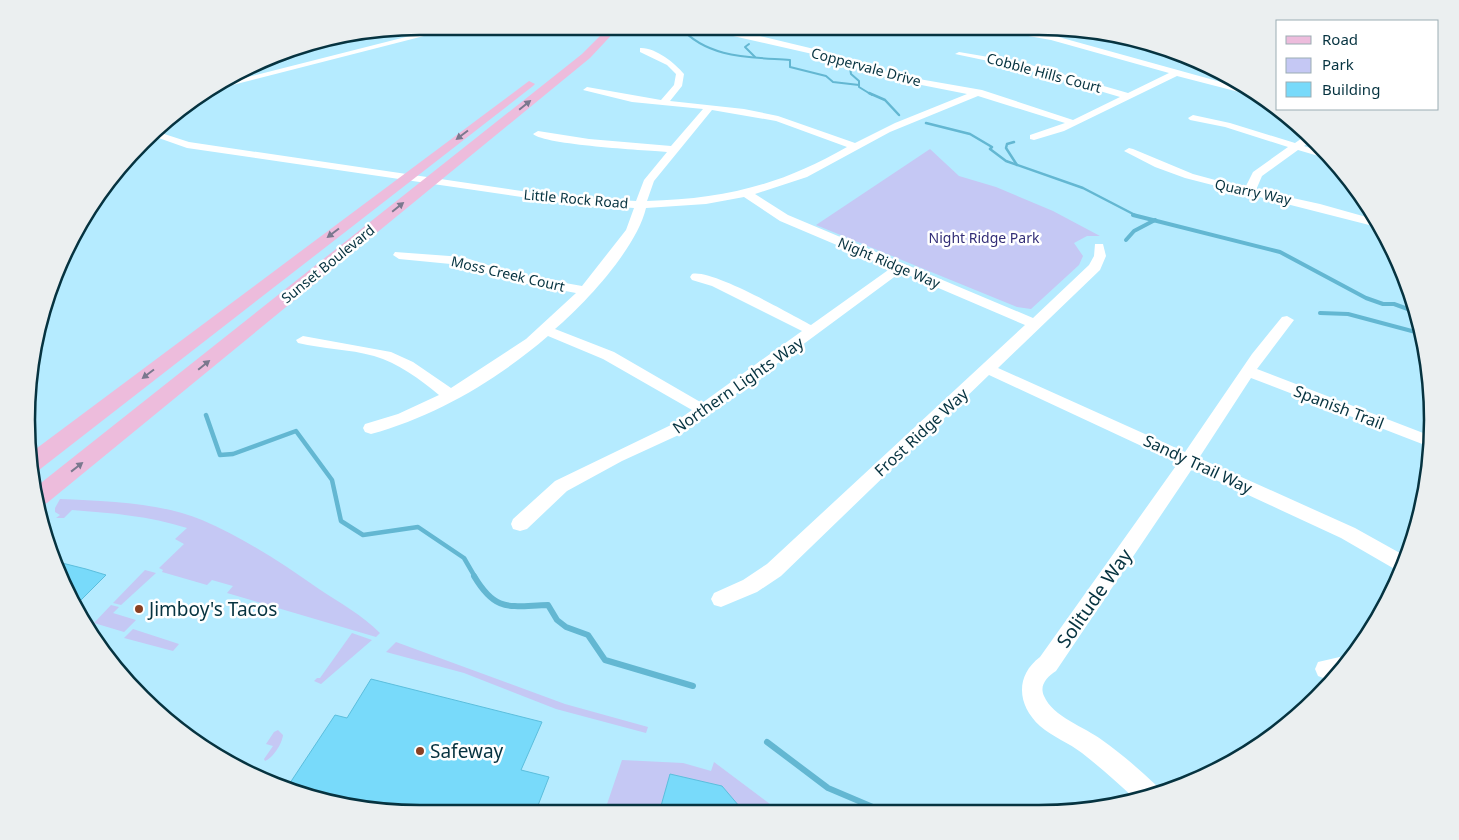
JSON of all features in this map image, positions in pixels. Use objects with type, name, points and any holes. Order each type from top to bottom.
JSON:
[{"type":"main road","name":"Sunset Boulevard","points":[[37,459],[567,54],[586,35]]},
{"type":"main road","name":"Sunset Boulevard","points":[[42,495],[586,56],[606,35]]},
{"type":"street","points":[[234,83],[424,35]]},
{"type":"street","name":"Coppervale Drive","points":[[738,35],[832,56],[894,77],[979,92],[1073,123]]},
{"type":"street","points":[[1031,35],[1238,91]]},
{"type":"street","points":[[643,50],[670,63],[680,74],[680,82],[662,103]]},
{"type":"street","name":"Cobble Hills Court","points":[[959,54],[994,58],[1024,65],[1128,96]]},
{"type":"street","points":[[1034,137],[1073,123],[1176,73]]},
{"type":"street","points":[[588,90],[623,98],[778,118],[857,147]]},
{"type":"street","name":"Little Rock Road","points":[[161,136],[187,145],[406,178],[576,202],[641,205],[693,202],[746,193],[806,174],[887,130],[979,92]]},
{"type":"street","points":[[371,428],[416,414],[511,359],[548,331],[586,291],[634,227],[644,188],[649,180],[709,108]]},
{"type":"street","points":[[1193,118],[1227,125],[1315,152]]},
{"type":"street","points":[[538,134],[571,141],[619,143],[675,150]]},
{"type":"street","points":[[1249,192],[1257,174],[1304,141]]},
{"type":"street","name":"Quarry Way","points":[[1128,152],[1159,166],[1197,179],[1249,192],[1329,208],[1368,221]]},
{"type":"street","name":"Night Ridge Way","points":[[746,193],[778,216],[1036,324]]},
{"type":"street","name":"Frost Ridge Way","points":[[721,599],[750,586],[774,570],[1095,267],[1099,262],[1098,247]]},
{"type":"street","name":"Moss Creek Court","points":[[399,255],[463,261],[521,279],[586,291]]},
{"type":"street","name":"Northern Lights Way","points":[[520,524],[561,486],[624,453],[665,436],[813,332],[900,267]]},
{"type":"street","points":[[697,277],[717,283],[813,332]]},
{"type":"street","name":"Solitude Way","points":[[1143,791],[1092,747],[1051,719],[1032,696],[1032,685],[1036,674],[1048,664],[1189,460],[1270,338],[1287,320]]},
{"type":"street","points":[[548,331],[612,356],[703,410]]},
{"type":"street","points":[[303,340],[319,345],[377,352],[394,358],[424,373],[450,395]]},
{"type":"street","name":"Sandy Trail Way","points":[[988,369],[1348,533],[1397,561]]},
{"type":"street","name":"Spanish Trail","points":[[1248,371],[1423,439]]},
{"type":"green space","name":"Night Ridge Park","points":[[930,149],[959,176],[996,187],[1053,211],[1100,236],[1087,236],[1074,243],[1083,256],[1079,265],[1031,309],[1017,307],[816,225]]},
{"type":"green space","points":[[60,499],[150,506],[168,509],[202,520],[277,560],[358,615],[380,633],[376,637],[227,593],[233,586],[212,580],[207,585],[162,572],[163,570],[159,568],[184,544],[175,539],[187,528],[144,518],[72,510],[64,518],[56,518],[60,515],[55,512],[55,508]]},
{"type":"green space","points":[[145,570],[156,573],[121,605],[113,603]]},
{"type":"green space","points":[[111,605],[119,607],[113,613],[136,620],[124,632],[94,623]]},
{"type":"green space","points":[[133,629],[179,644],[173,651],[124,638]]},
{"type":"green space","points":[[352,633],[372,640],[321,684],[314,681],[320,678]]},
{"type":"green space","points":[[396,642],[565,704],[648,727],[646,733],[556,709],[464,673],[386,652]]},
{"type":"green space","points":[[278,730],[283,735],[281,742],[274,754],[265,761],[264,759],[273,746],[266,744],[274,732]]},
{"type":"green space","points":[[622,760],[683,763],[711,771],[714,762],[771,805],[738,805],[722,786],[670,774],[661,805],[607,805]]},
{"type":"building","points":[[62,563],[86,569],[106,575],[81,600]]},
{"type":"building","name":"Safeway","points":[[371,679],[542,722],[521,770],[549,777],[538,805],[420,805],[370,802],[320,792],[290,783],[335,715],[347,718]]},
{"type":"building","points":[[670,774],[722,786],[738,805],[661,805]]},
{"type":"waterway","points":[[689,35],[717,51],[745,57],[790,60],[790,67],[826,76],[833,82],[859,85]]},
{"type":"waterway","points":[[749,44],[745,47],[755,57]]},
{"type":"waterway","points":[[850,68],[851,74],[859,81],[859,85]]},
{"type":"waterway","points":[[859,85],[859,87],[872,95]]},
{"type":"waterway","points":[[869,93],[885,100],[899,115]]},
{"type":"waterway","points":[[926,123],[970,134],[992,147],[990,149],[1006,161],[1017,165]]},
{"type":"waterway","points":[[1014,142],[1007,144],[1006,148],[1017,165]]},
{"type":"waterway","points":[[1017,165],[1083,188],[1137,216]]},
{"type":"waterway","points":[[1133,215],[1154,220]]},
{"type":"waterway","points":[[1126,240],[1134,231],[1154,220]]},
{"type":"waterway","points":[[1154,220],[1280,252],[1366,298],[1408,309]]},
{"type":"waterway","points":[[1320,313],[1348,314],[1414,332]]},
{"type":"waterway","points":[[206,415],[220,455],[233,454],[296,431],[332,480],[341,521],[363,535],[418,527],[464,558],[475,577]]},
{"type":"waterway","points":[[474,576],[489,596],[497,602],[513,606],[548,605],[557,620],[566,627],[588,635],[605,660],[693,686]]},
{"type":"waterway","points":[[767,742],[828,788],[868,805]]},
{"type":"place","name":"Jimboy's Tacos","points":[[139,609]]},
{"type":"place","name":"Safeway","points":[[420,751]]}]
